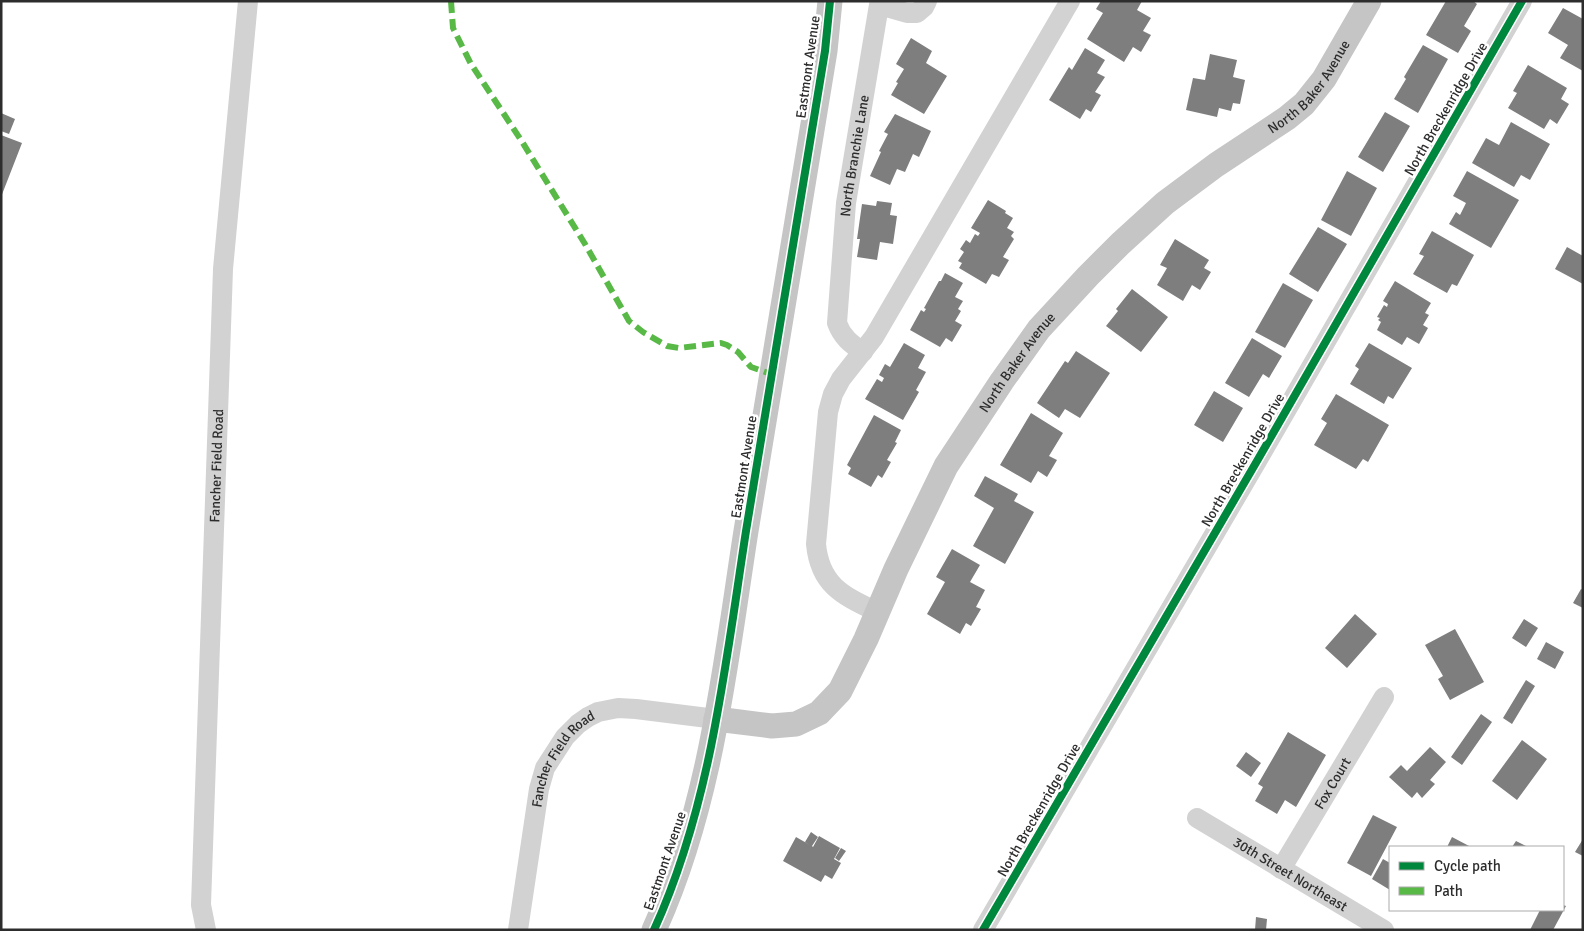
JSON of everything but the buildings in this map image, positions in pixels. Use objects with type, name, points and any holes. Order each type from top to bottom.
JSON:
[{"type":"main road","name":"Eastmont Avenue","points":[[654,930],[692,828],[716,719],[825,50],[830,1]]},
{"type":"main road","name":"North Baker Avenue","points":[[716,719],[772,726],[796,724],[819,713],[840,691],[946,466],[1039,329],[1088,276],[1165,203],[1216,164],[1287,118],[1304,104],[1324,79],[1369,1]]},
{"type":"street","name":"Fancher Field Road","points":[[206,930],[201,905],[223,269],[248,1]]},
{"type":"street","name":"North Branchie Lane","points":[[863,352],[848,342],[841,333],[837,323],[846,203],[878,5],[907,13],[917,13],[924,7],[927,1]]},
{"type":"street","points":[[877,612],[845,596],[834,587],[824,573],[817,558],[816,544],[828,412],[833,394],[841,379],[874,337],[1070,1]]},
{"type":"street","name":"North Breckenridge Drive","points":[[983,930],[1257,461],[1522,1]]},
{"type":"street","name":"Fox Court","points":[[1281,869],[1384,697]]},
{"type":"street","name":"Fancher Field Road","points":[[518,930],[539,789],[545,768],[565,737],[588,717],[598,712],[618,708],[716,719]]},
{"type":"street","name":"30th Street Northeast","points":[[1197,818],[1384,930]]},
{"type":"marked path","points":[[451,1],[453,28],[471,64],[521,140],[585,244],[629,321],[667,346],[679,348],[721,343],[727,345],[738,352],[751,367],[771,374]]},
{"type":"cycle path","points":[[654,930],[673,883],[689,834],[714,734],[825,51],[830,1]]},
{"type":"cycle path","points":[[983,930],[1257,461],[1522,1]]}]
